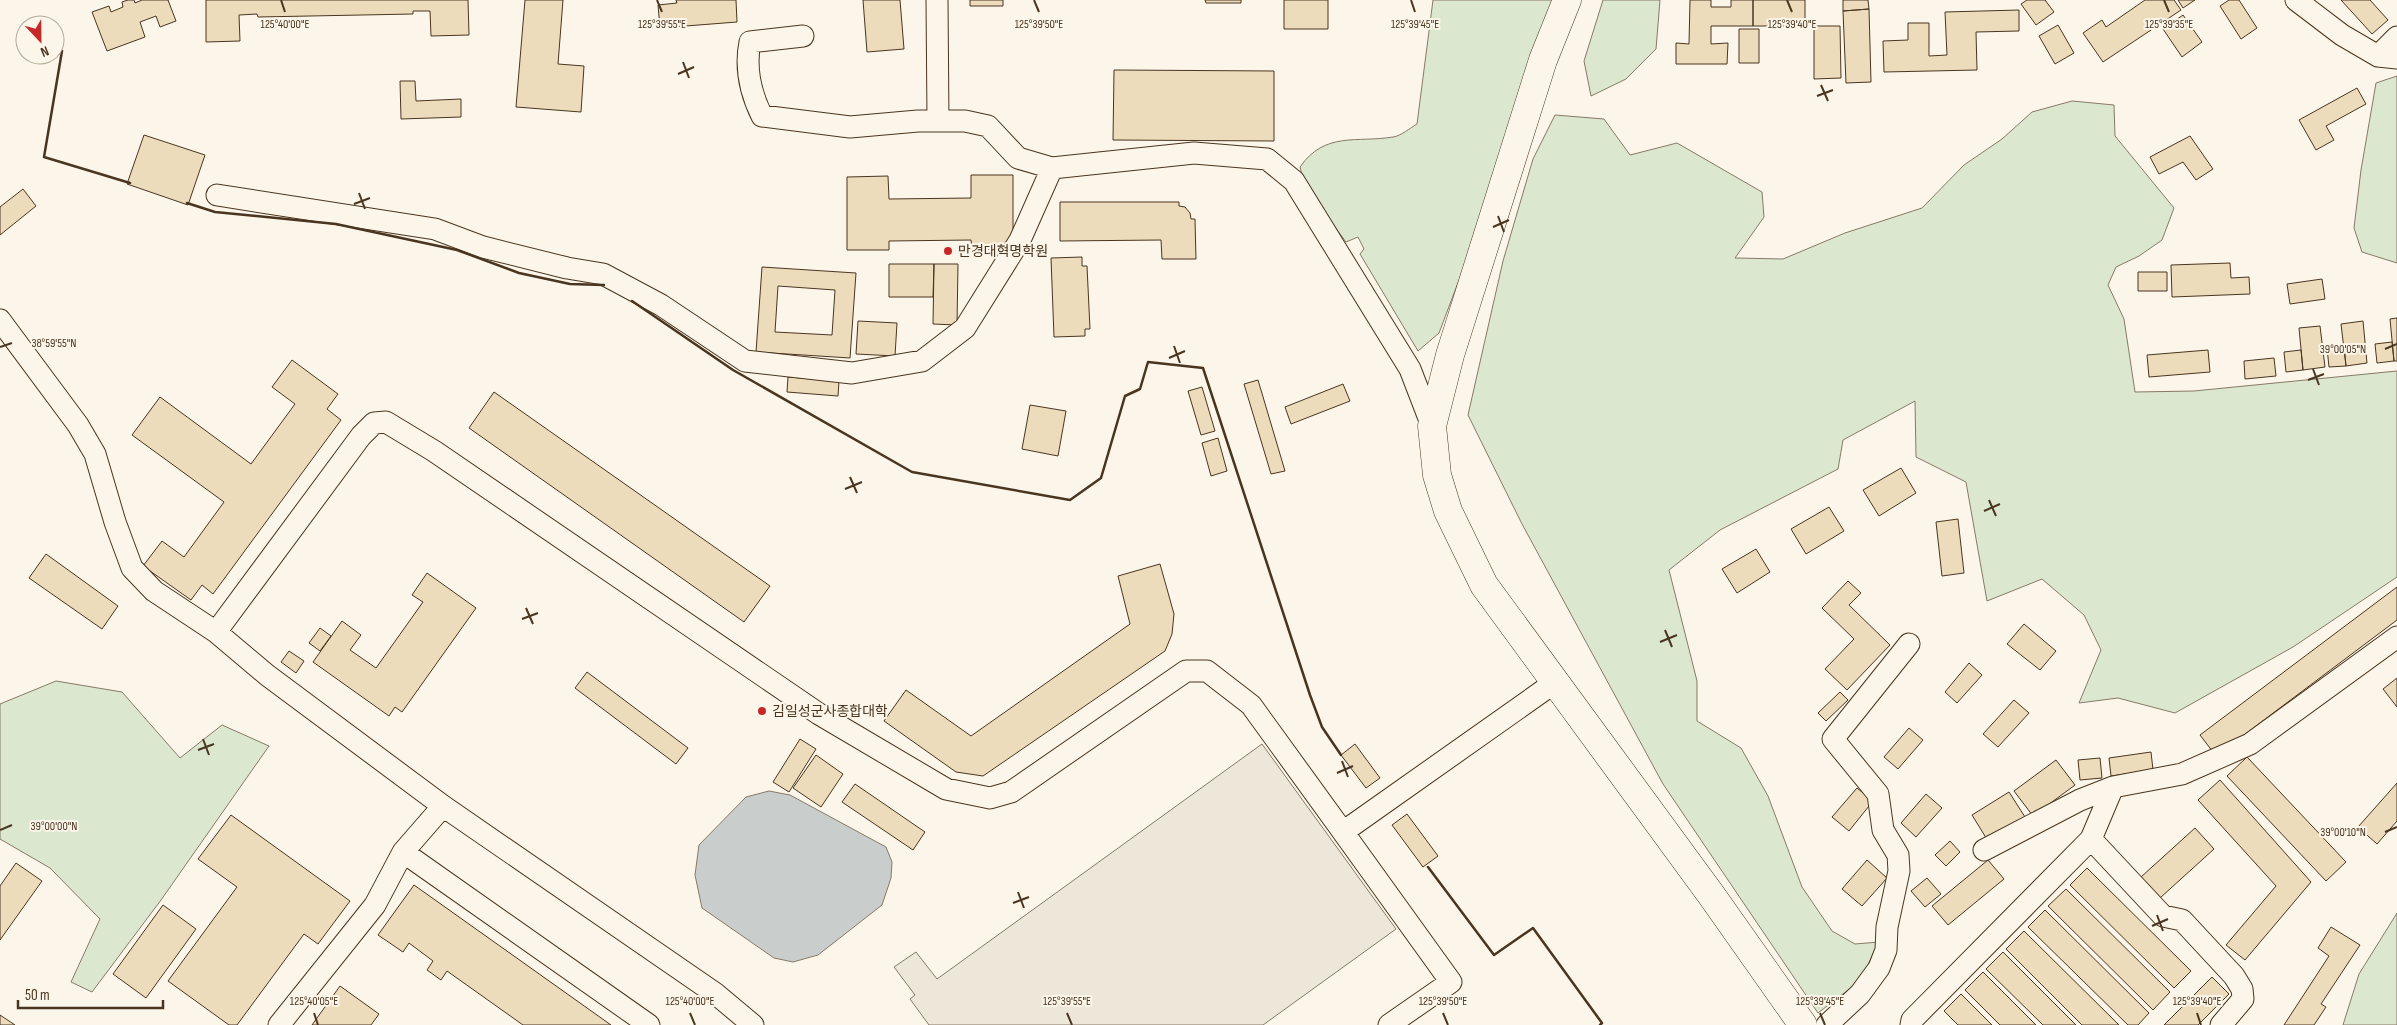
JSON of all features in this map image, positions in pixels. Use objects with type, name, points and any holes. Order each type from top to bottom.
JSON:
[{"type":"main road","points":[[1567,0],[1543,60],[1450,355],[1432,426],[1437,475],[1448,511],[1484,585],[1712,896],[1803,1025]]},
{"type":"street","points":[[937,0],[938,121]]},
{"type":"street","points":[[2296,0],[2342,35],[2388,57],[2397,37]]},
{"type":"street","points":[[803,36],[750,42],[746,61],[754,100],[762,116],[850,126],[965,121],[988,126],[1018,158],[1052,168],[1194,154],[1267,159],[1294,181],[1410,369],[1432,426]]},
{"type":"street","points":[[217,195],[435,229],[483,247],[567,268],[603,274],[661,305],[745,361],[852,373],[922,361],[965,328],[1020,240],[1052,168]]},
{"type":"street","points":[[0,320],[78,425],[95,454],[115,522],[132,568],[154,591],[216,632],[267,675],[443,806],[716,994],[753,1025]]},
{"type":"street","points":[[216,632],[361,436],[374,423],[386,422],[434,451],[818,714],[946,789],[990,798],[1011,792],[1186,671],[1208,671],[1251,705],[1450,982],[1389,1025]]},
{"type":"street","points":[[1984,850],[2080,800],[2113,787],[2182,774],[2250,744],[2397,636]]},
{"type":"street","points":[[1827,1025],[1860,994],[1879,968],[1886,950],[1890,908],[1899,871],[1898,855],[1883,830],[1878,794],[1833,738],[1910,644]]},
{"type":"street","points":[[1343,832],[1554,683]]},
{"type":"street","points":[[1911,1025],[1912,1020],[2090,839],[2113,787]]},
{"type":"street","points":[[279,1025],[375,905],[403,852],[443,806]]},
{"type":"street","points":[[2090,839],[2163,916],[2182,920],[2234,976],[2242,989],[2243,999],[2221,1025]]},
{"type":"street","points":[[403,852],[649,1025]]},
{"type":"green space","points":[[1433,0],[1558,0],[1496,182],[1439,333],[1418,351],[1360,254],[1364,249],[1358,237],[1346,242],[1305,187],[1300,167],[1320,148],[1331,143],[1393,137],[1402,134],[1417,124]]},
{"type":"green space","points":[[1603,0],[1660,0],[1656,49],[1626,79],[1591,96],[1584,61]]},
{"type":"green space","points":[[2397,76],[2397,263],[2362,252],[2354,228],[2361,170],[2376,83]]},
{"type":"green space","points":[[2072,101],[2114,105],[2115,136],[2174,208],[2162,240],[2139,256],[2116,267],[2108,285],[2124,319],[2135,392],[2194,391],[2397,371],[2397,577],[2293,647],[2175,713],[2118,698],[2079,703],[2101,650],[2084,615],[2042,579],[1987,601],[1966,482],[1916,457],[1915,401],[1843,440],[1838,469],[1720,530],[1669,570],[1697,681],[1697,721],[1741,748],[1768,796],[1802,887],[1832,931],[1855,944],[1879,942],[1860,981],[1818,1013],[1663,784],[1522,524],[1468,415],[1503,261],[1533,159],[1555,115],[1604,119],[1630,155],[1677,143],[1762,192],[1764,217],[1735,258],[1783,259],[1845,233],[1922,208],[1964,165],[2002,139],[2032,112]]},
{"type":"green space","points":[[56,681],[122,692],[180,758],[222,725],[269,746],[161,900],[92,992],[71,982],[100,919],[50,868],[0,839],[0,704]]},
{"type":"green space","points":[[2397,913],[2397,1025],[2343,1025],[2359,974]]},
{"type":"shaded area","points":[[1262,744],[1396,929],[1263,1025],[929,1025],[910,999],[915,995],[894,967],[916,952],[937,979]]},
{"type":"shaded area","points":[[769,791],[790,795],[886,847],[892,862],[891,878],[882,905],[818,955],[793,962],[774,958],[702,908],[695,875],[699,845],[746,797]]},
{"type":"building","points":[[134,0],[135,3],[142,0],[168,0],[176,21],[160,27],[156,16],[140,22],[145,37],[107,51],[92,12],[109,6],[111,12],[123,7],[122,2]]},
{"type":"building","points":[[206,0],[468,0],[469,35],[431,36],[430,11],[413,11],[413,14],[258,17],[257,14],[239,15],[240,41],[206,42]]},
{"type":"building","points":[[525,0],[563,0],[558,64],[584,66],[581,112],[516,107]]},
{"type":"building","points":[[676,0],[736,0],[737,22],[660,28],[658,5],[677,3]]},
{"type":"building","points":[[863,0],[900,0],[904,49],[867,52]]},
{"type":"building","points":[[970,0],[1003,0],[1003,6],[970,6]]},
{"type":"building","points":[[1205,0],[1241,0],[1241,3],[1206,3]]},
{"type":"building","points":[[1284,0],[1328,0],[1328,29],[1284,29]]},
{"type":"building","points":[[1690,0],[1711,0],[1711,7],[1731,7],[1731,0],[1753,0],[1753,26],[1711,26],[1711,44],[1728,43],[1727,64],[1676,64],[1676,43],[1689,44]]},
{"type":"building","points":[[1753,0],[1805,0],[1805,26],[1753,26]]},
{"type":"building","points":[[1843,0],[1868,0],[1869,9],[1843,11]]},
{"type":"building","points":[[2027,0],[2045,0],[2054,12],[2036,25],[2021,4]]},
{"type":"building","points":[[2145,0],[2174,0],[2181,10],[2103,62],[2083,33],[2102,20],[2106,27]]},
{"type":"building","points":[[2178,0],[2195,0],[2183,8]]},
{"type":"building","points":[[2229,0],[2239,0],[2257,28],[2241,39],[2220,6]]},
{"type":"building","points":[[2341,0],[2370,0],[2388,20],[2372,34]]},
{"type":"building","points":[[1869,9],[1871,82],[1846,83],[1843,11]]},
{"type":"building","points":[[2019,10],[2019,31],[1976,32],[1977,70],[1884,72],[1883,41],[1908,40],[1908,23],[1929,23],[1929,56],[1947,55],[1945,12]]},
{"type":"building","points":[[2183,15],[2202,42],[2182,57],[2163,29]]},
{"type":"building","points":[[2058,25],[2074,53],[2055,64],[2039,36]]},
{"type":"building","points":[[1814,26],[1840,26],[1841,78],[1814,79]]},
{"type":"building","points":[[1739,29],[1759,29],[1759,63],[1739,63]]},
{"type":"building","points":[[1114,70],[1274,71],[1274,141],[1113,140]]},
{"type":"building","points":[[400,81],[415,81],[416,101],[461,99],[461,117],[401,119]]},
{"type":"building","points":[[2357,88],[2366,104],[2326,126],[2334,140],[2316,150],[2299,120]]},
{"type":"building","points":[[144,135],[205,155],[188,205],[127,184]]},
{"type":"building","points":[[2190,136],[2213,169],[2196,180],[2183,162],[2159,174],[2150,157]]},
{"type":"building","points":[[971,175],[1013,175],[1013,249],[972,249],[971,240],[889,241],[889,250],[847,250],[847,177],[888,176],[889,199],[971,198]]},
{"type":"building","points":[[23,189],[36,206],[0,235],[0,207]]},
{"type":"building","points":[[1060,202],[1179,202],[1179,206],[1185,207],[1190,213],[1191,219],[1195,219],[1196,259],[1162,259],[1161,240],[1060,241]]},
{"type":"building","points":[[1082,257],[1082,266],[1087,266],[1090,329],[1085,329],[1085,336],[1054,337],[1051,258]]},
{"type":"building","points":[[2230,263],[2231,278],[2249,277],[2250,294],[2172,297],[2171,265]]},
{"type":"building","points":[[889,264],[934,264],[933,297],[889,297]]},
{"type":"building","points":[[934,264],[958,264],[957,325],[933,324]]},
{"type":"building","points":[[762,267],[856,273],[850,358],[756,352]],"holes":[[[778,286],[835,290],[832,335],[775,332]]]},
{"type":"building","points":[[2138,272],[2167,272],[2167,291],[2138,291]]},
{"type":"building","points":[[2322,279],[2325,299],[2290,304],[2287,284]]},
{"type":"building","points":[[2397,318],[2397,361],[2394,361],[2390,319]]},
{"type":"building","points":[[858,321],[897,323],[895,356],[856,354]]},
{"type":"building","points":[[2363,321],[2367,363],[2346,366],[2341,324]]},
{"type":"building","points":[[2320,326],[2325,367],[2303,370],[2299,328]]},
{"type":"building","points":[[2392,342],[2394,361],[2377,363],[2375,344]]},
{"type":"building","points":[[2344,346],[2346,366],[2329,367],[2327,348]]},
{"type":"building","points":[[2208,350],[2210,372],[2149,377],[2147,355]]},
{"type":"building","points":[[2301,350],[2303,370],[2286,372],[2284,352]]},
{"type":"building","points":[[2274,358],[2276,376],[2245,379],[2244,361]]},
{"type":"building","points":[[292,360],[338,394],[327,409],[341,420],[213,594],[202,585],[191,600],[143,566],[162,541],[184,557],[224,502],[132,435],[160,397],[251,464],[295,404],[272,387]]},
{"type":"building","points":[[788,377],[839,381],[838,396],[787,392]]},
{"type":"building","points":[[1258,380],[1285,471],[1271,474],[1244,384]]},
{"type":"building","points":[[1343,384],[1350,401],[1291,424],[1285,407]]},
{"type":"building","points":[[1202,387],[1215,431],[1201,435],[1188,391]]},
{"type":"building","points":[[494,392],[770,586],[744,622],[469,428]]},
{"type":"building","points":[[1030,405],[1066,411],[1058,456],[1022,449]]},
{"type":"building","points":[[1218,438],[1227,471],[1211,476],[1202,443]]},
{"type":"building","points":[[1901,468],[1916,493],[1879,516],[1863,490]]},
{"type":"building","points":[[1829,507],[1844,531],[1806,554],[1791,529]]},
{"type":"building","points":[[1958,519],[1964,573],[1942,576],[1936,522]]},
{"type":"building","points":[[1756,549],[1770,572],[1737,593],[1722,569]]},
{"type":"building","points":[[46,554],[118,606],[102,629],[29,578]]},
{"type":"building","points":[[1160,564],[1174,614],[1172,634],[1165,651],[983,776],[956,772],[884,721],[906,690],[971,736],[1130,624],[1118,576]]},
{"type":"building","points":[[427,573],[476,608],[402,712],[395,707],[389,716],[313,662],[342,621],[361,635],[350,650],[376,668],[423,602],[412,595]]},
{"type":"building","points":[[1848,581],[1861,593],[1849,605],[1890,645],[1847,690],[1825,669],[1854,639],[1822,608]]},
{"type":"building","points":[[2397,587],[2397,620],[2216,756],[2200,735]]},
{"type":"building","points":[[2024,624],[2056,651],[2040,670],[2007,644]]},
{"type":"building","points":[[320,628],[331,636],[320,651],[309,643]]},
{"type":"building","points":[[289,651],[304,661],[296,673],[281,662]]},
{"type":"building","points":[[1969,663],[1982,675],[1957,703],[1945,692]]},
{"type":"building","points":[[587,672],[688,748],[676,764],[575,688]]},
{"type":"building","points":[[2397,678],[2397,707],[2383,689]]},
{"type":"building","points":[[1840,692],[1848,700],[1826,721],[1818,713]]},
{"type":"building","points":[[2014,700],[2029,713],[1998,747],[1983,734]]},
{"type":"building","points":[[1909,728],[1923,740],[1898,769],[1884,757]]},
{"type":"building","points":[[800,739],[816,749],[789,792],[773,782]]},
{"type":"building","points":[[1355,744],[1380,778],[1366,788],[1341,755]]},
{"type":"building","points":[[2151,752],[2153,770],[2111,776],[2109,758]]},
{"type":"building","points":[[816,755],[843,774],[821,807],[793,788]]},
{"type":"building","points":[[2247,757],[2346,862],[2326,881],[2227,776]]},
{"type":"building","points":[[2100,758],[2102,778],[2080,780],[2078,760]]},
{"type":"building","points":[[2056,760],[2075,785],[2033,816],[2014,791]]},
{"type":"building","points":[[2220,780],[2311,882],[2245,960],[2226,945],[2276,886],[2198,800]]},
{"type":"building","points":[[2397,783],[2397,821],[2377,844],[2358,827]]},
{"type":"building","points":[[855,784],[925,832],[913,850],[842,802]]},
{"type":"building","points":[[1857,788],[1873,801],[1849,831],[1832,817]]},
{"type":"building","points":[[2009,792],[2025,817],[1988,841],[1972,815]]},
{"type":"building","points":[[1926,794],[1942,808],[1916,837],[1901,823]]},
{"type":"building","points":[[1407,814],[1438,856],[1423,867],[1392,825]]},
{"type":"building","points":[[231,815],[350,901],[318,944],[304,934],[237,1025],[229,1025],[168,981],[237,887],[198,859]]},
{"type":"building","points":[[2195,828],[2214,849],[2160,898],[2141,877]]},
{"type":"building","points":[[1950,841],[1960,852],[1946,866],[1935,855]]},
{"type":"building","points":[[1867,860],[1887,878],[1862,906],[1842,889]]},
{"type":"building","points":[[1988,860],[2004,879],[1948,925],[1932,906]]},
{"type":"building","points":[[16,863],[42,881],[0,940],[0,886]]},
{"type":"building","points":[[2087,868],[2191,971],[2174,988],[2070,885]]},
{"type":"building","points":[[1927,878],[1941,894],[1925,907],[1911,891]]},
{"type":"building","points":[[414,885],[611,1025],[523,1025],[447,971],[441,980],[427,970],[433,961],[409,943],[403,952],[378,935]]},
{"type":"building","points":[[2066,889],[2170,992],[2153,1010],[2048,906]]},
{"type":"building","points":[[163,905],[196,929],[146,998],[113,974]]},
{"type":"building","points":[[2045,910],[2149,1013],[2138,1025],[2128,1025],[2028,927]]},
{"type":"building","points":[[2331,927],[2360,945],[2321,1004],[2326,1007],[2314,1025],[2284,1025],[2329,956],[2318,948]]},
{"type":"building","points":[[2024,931],[2119,1025],[2082,1025],[2006,949]]},
{"type":"building","points":[[2003,952],[2076,1025],[2043,1025],[1986,969]]},
{"type":"building","points":[[1983,972],[2036,1025],[2000,1025],[1965,990]]},
{"type":"building","points":[[2212,977],[2229,994],[2198,1025],[2164,1025]]},
{"type":"building","points":[[340,986],[379,1014],[371,1025],[312,1025]]},
{"type":"building","points":[[1961,994],[1992,1025],[1958,1025],[1944,1011]]},
{"type":"building","points":[[0,1015],[15,1025],[0,1025]]},
{"type":"wall","points":[[60,65],[44,157],[130,183]]},
{"type":"wall","points":[[187,203],[215,212],[336,224],[457,250],[519,273],[570,284],[604,285]]},
{"type":"wall","points":[[632,301],[733,370],[912,472],[1070,500],[1101,478],[1125,396],[1140,389],[1148,362],[1203,368],[1310,695],[1322,727],[1341,755]]},
{"type":"wall","points":[[1428,867],[1494,955],[1533,928],[1602,1023],[1600,1025]]},
{"type":"place","name":"만경대혁명학원","points":[[948,251]]},
{"type":"place","name":"김일성군사종합대학","points":[[762,711]]}]
